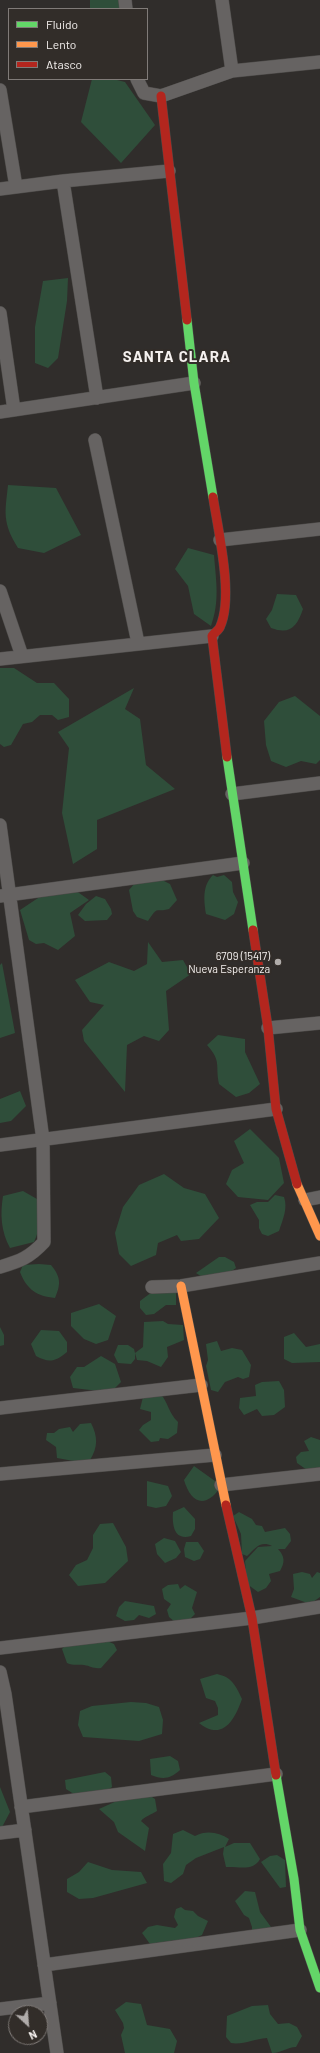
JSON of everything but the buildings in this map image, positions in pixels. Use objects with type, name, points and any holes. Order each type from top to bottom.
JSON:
[{"type":"street","points":[[222,0],[232,71]]},
{"type":"street","points":[[138,80],[144,93],[162,96],[232,71],[320,62]]},
{"type":"street","points":[[0,90],[16,187]]},
{"type":"street","points":[[162,96],[169,171],[194,383],[220,540],[226,598],[220,626],[212,636],[232,794],[268,1028],[276,1109],[294,1177],[317,1226],[320,1236]]},
{"type":"street","points":[[0,189],[62,181],[169,171]]},
{"type":"street","points":[[62,181],[97,398]]},
{"type":"street","points":[[0,313],[14,410]]},
{"type":"street","points":[[0,412],[194,383]]},
{"type":"street","points":[[95,440],[138,643]]},
{"type":"street","points":[[220,540],[320,529]]},
{"type":"street","points":[[0,591],[22,656]]},
{"type":"street","points":[[0,659],[212,636]]},
{"type":"street","points":[[232,794],[320,783]]},
{"type":"street","points":[[0,825],[5,896],[43,1140],[44,1242],[34,1254],[23,1260],[0,1267]]},
{"type":"street","points":[[5,896],[243,863]]},
{"type":"street","points":[[268,1028],[320,1023]]},
{"type":"street","points":[[0,1145],[276,1109]]},
{"type":"street","points":[[305,1200],[320,1197]]},
{"type":"street","points":[[152,1288],[181,1286],[320,1263]]},
{"type":"street","points":[[181,1286],[221,1485],[252,1618],[294,1879],[300,1930],[320,1988]]},
{"type":"street","points":[[0,1408],[201,1386]]},
{"type":"street","points":[[0,1474],[215,1455]]},
{"type":"street","points":[[221,1485],[320,1474]]},
{"type":"street","points":[[0,1648],[252,1618],[320,1607]]},
{"type":"street","points":[[0,1672],[5,1694],[22,1807],[57,2053]]},
{"type":"street","points":[[22,1807],[276,1774]]},
{"type":"street","points":[[0,1833],[25,1830]]},
{"type":"street","points":[[44,1965],[300,1930]]},
{"type":"street","points":[[0,2009],[50,2003]]},
{"type":"green space","points":[[90,0],[119,0],[121,8],[90,8]]},
{"type":"green space","points":[[92,80],[117,80],[125,82],[155,125],[121,163],[81,122]]},
{"type":"green space","points":[[68,278],[67,301],[58,358],[48,368],[35,363],[35,327],[43,281]]},
{"type":"green space","points":[[8,485],[56,488],[81,535],[44,553],[18,548],[7,524],[6,503]]},
{"type":"green space","points":[[188,548],[214,555],[216,608],[211,626],[194,614],[188,586],[175,569]]},
{"type":"green space","points":[[277,594],[296,595],[303,609],[298,621],[288,630],[283,631],[271,628],[266,619],[272,610]]},
{"type":"green space","points":[[0,668],[14,668],[37,683],[54,683],[69,699],[69,717],[58,720],[52,715],[40,715],[32,722],[23,724],[11,745],[4,747],[0,744]]},
{"type":"green space","points":[[134,688],[125,709],[140,719],[146,765],[175,789],[97,820],[97,849],[73,864],[62,813],[69,748],[58,732]]},
{"type":"green space","points":[[295,696],[320,716],[320,760],[316,764],[301,761],[286,767],[271,761],[266,745],[264,721],[279,702]]},
{"type":"green space","points":[[213,875],[217,877],[224,875],[232,882],[233,892],[238,902],[234,914],[225,920],[206,914],[204,898],[205,888],[209,879]]},
{"type":"green space","points":[[162,880],[170,884],[177,900],[169,909],[157,910],[148,921],[137,917],[133,911],[129,890],[135,883]]},
{"type":"green space","points":[[75,890],[89,900],[70,913],[75,936],[58,950],[44,943],[36,944],[29,940],[20,910],[41,896]]},
{"type":"green space","points":[[96,896],[105,899],[111,909],[112,914],[107,920],[85,921],[78,915],[86,904]]},
{"type":"green space","points":[[148,942],[162,962],[183,960],[191,974],[166,991],[169,1030],[159,1041],[144,1036],[127,1045],[125,1092],[84,1041],[82,1030],[104,1005],[90,1002],[75,980],[109,962],[134,971],[147,964]]},
{"type":"green space","points":[[2,963],[15,1033],[0,1038],[0,965]]},
{"type":"green space","points":[[218,1035],[245,1039],[245,1052],[260,1084],[249,1093],[236,1097],[219,1084],[215,1056],[207,1045]]},
{"type":"green space","points":[[20,1091],[26,1106],[11,1121],[0,1123],[0,1099]]},
{"type":"green space","points":[[250,1129],[279,1158],[284,1183],[268,1200],[238,1197],[226,1184],[232,1170],[244,1163],[234,1141]]},
{"type":"green space","points":[[164,1174],[184,1188],[205,1194],[219,1218],[199,1239],[181,1241],[177,1235],[158,1243],[156,1255],[131,1266],[119,1254],[115,1233],[123,1207],[139,1185]]},
{"type":"green space","points":[[23,1191],[37,1199],[40,1216],[38,1231],[34,1242],[10,1248],[2,1223],[3,1196]]},
{"type":"green space","points":[[275,1195],[284,1197],[285,1209],[279,1231],[268,1236],[262,1234],[259,1228],[259,1220],[250,1205],[257,1202],[268,1202]]},
{"type":"green space","points":[[219,1257],[225,1257],[234,1262],[236,1268],[226,1275],[207,1280],[196,1273]]},
{"type":"green space","points":[[23,1265],[51,1265],[57,1273],[59,1285],[55,1298],[43,1296],[33,1291],[29,1288],[20,1272]]},
{"type":"green space","points":[[176,1291],[176,1305],[166,1305],[154,1314],[146,1315],[140,1308],[140,1301],[152,1292]]},
{"type":"green space","points":[[99,1304],[116,1316],[108,1340],[96,1344],[84,1339],[71,1326],[71,1313]]},
{"type":"green space","points":[[163,1321],[168,1324],[183,1325],[184,1340],[167,1347],[168,1357],[161,1367],[147,1361],[137,1360],[135,1353],[143,1347],[144,1322]]},
{"type":"green space","points":[[0,1327],[4,1335],[4,1345],[0,1346]]},
{"type":"green space","points":[[41,1330],[59,1331],[67,1342],[67,1352],[55,1360],[45,1360],[36,1356],[31,1344]]},
{"type":"green space","points":[[294,1333],[306,1347],[320,1344],[320,1362],[292,1363],[284,1359],[284,1337]]},
{"type":"green space","points":[[217,1341],[221,1351],[232,1348],[242,1350],[251,1365],[249,1377],[243,1379],[238,1377],[225,1382],[218,1392],[211,1390],[206,1366],[208,1360],[206,1344]]},
{"type":"green space","points":[[118,1345],[128,1345],[134,1349],[135,1359],[131,1364],[118,1363],[114,1355]]},
{"type":"green space","points":[[101,1356],[115,1364],[121,1382],[113,1390],[99,1391],[73,1388],[70,1377],[77,1367],[84,1367]]},
{"type":"green space","points":[[279,1381],[284,1390],[285,1407],[274,1415],[262,1416],[257,1409],[244,1415],[239,1408],[240,1398],[256,1396],[255,1385],[262,1382]]},
{"type":"green space","points":[[144,1393],[160,1393],[178,1422],[177,1433],[168,1439],[160,1438],[159,1441],[151,1442],[139,1430],[143,1425],[151,1420],[151,1412],[140,1409]]},
{"type":"green space","points":[[91,1423],[96,1437],[96,1446],[90,1460],[79,1462],[57,1458],[56,1447],[46,1440],[47,1433],[54,1433],[59,1429],[70,1427],[73,1432],[80,1424]]},
{"type":"green space","points":[[311,1437],[320,1440],[320,1469],[307,1470],[297,1463],[296,1457],[301,1452],[309,1451],[304,1441]]},
{"type":"green space","points":[[194,1466],[215,1481],[219,1489],[213,1496],[203,1501],[194,1498],[184,1480]]},
{"type":"green space","points":[[147,1481],[168,1486],[172,1496],[166,1506],[156,1508],[147,1506]]},
{"type":"green space","points":[[184,1507],[195,1519],[195,1529],[191,1536],[185,1537],[181,1536],[175,1531],[173,1522],[173,1512]]},
{"type":"green space","points":[[239,1512],[252,1519],[256,1525],[262,1526],[265,1532],[285,1528],[290,1534],[291,1541],[285,1549],[278,1549],[284,1560],[280,1571],[269,1574],[271,1581],[266,1588],[258,1592],[247,1584],[245,1561],[258,1547],[272,1546],[264,1544],[255,1548],[247,1556],[242,1554],[241,1534],[233,1516]]},
{"type":"green space","points":[[113,1523],[126,1547],[128,1561],[105,1583],[78,1586],[69,1575],[76,1565],[87,1560],[93,1548],[93,1535],[100,1524]]},
{"type":"green space","points":[[164,1538],[175,1541],[181,1552],[176,1558],[165,1563],[157,1554],[155,1544]]},
{"type":"green space","points":[[186,1542],[198,1542],[204,1551],[200,1559],[194,1561],[185,1557],[184,1549]]},
{"type":"green space","points":[[302,1572],[310,1574],[312,1578],[317,1572],[320,1573],[320,1597],[310,1604],[291,1597],[294,1589],[293,1574]]},
{"type":"green space","points":[[178,1584],[180,1589],[185,1585],[197,1592],[192,1608],[195,1614],[188,1621],[175,1622],[169,1617],[167,1610],[171,1604],[164,1599],[162,1589],[168,1585]]},
{"type":"green space","points":[[125,1601],[154,1606],[156,1614],[149,1618],[139,1615],[134,1620],[125,1621],[116,1616],[119,1607]]},
{"type":"green space","points":[[107,1641],[114,1644],[117,1650],[101,1668],[67,1663],[62,1649],[67,1643]]},
{"type":"green space","points":[[217,1674],[226,1677],[233,1683],[242,1699],[236,1714],[227,1726],[215,1730],[207,1728],[199,1723],[218,1715],[218,1708],[215,1701],[206,1698],[200,1679]]},
{"type":"green space","points":[[131,1702],[146,1703],[159,1707],[163,1720],[162,1734],[139,1741],[83,1737],[78,1725],[80,1711],[92,1706]]},
{"type":"green space","points":[[170,1756],[178,1761],[180,1770],[166,1778],[159,1778],[151,1775],[150,1759]]},
{"type":"green space","points":[[105,1772],[111,1777],[112,1787],[106,1791],[80,1798],[66,1789],[65,1780]]},
{"type":"green space","points":[[0,1787],[10,1812],[0,1831]]},
{"type":"green space","points":[[130,1795],[149,1795],[155,1799],[157,1811],[141,1821],[149,1828],[145,1851],[118,1832],[114,1822],[99,1809]]},
{"type":"green space","points":[[183,1830],[195,1836],[208,1832],[221,1835],[229,1839],[225,1847],[234,1843],[250,1843],[260,1859],[253,1866],[245,1868],[226,1867],[223,1854],[224,1847],[196,1858],[186,1865],[183,1874],[171,1883],[164,1881],[163,1864],[171,1853],[173,1834]]},
{"type":"green space","points":[[277,1855],[285,1860],[286,1887],[280,1888],[261,1862],[270,1856]]},
{"type":"green space","points":[[88,1862],[112,1870],[141,1872],[147,1883],[93,1898],[79,1899],[67,1892],[67,1879],[79,1872]]},
{"type":"green space","points":[[245,1891],[255,1892],[260,1912],[271,1927],[264,1932],[252,1933],[249,1918],[244,1915],[235,1901]]},
{"type":"green space","points":[[181,1907],[185,1910],[193,1911],[198,1916],[208,1921],[202,1935],[180,1942],[177,1940],[150,1944],[142,1933],[148,1927],[157,1925],[175,1928],[178,1925],[174,1917],[176,1909]]},
{"type":"green space","points":[[126,2002],[141,2004],[147,2025],[170,2029],[177,2041],[174,2053],[125,2053],[121,2035],[124,2028],[123,2023],[115,2010]]},
{"type":"green space","points":[[268,2005],[270,2014],[278,2024],[289,2023],[297,2027],[302,2036],[296,2047],[272,2053],[267,2038],[240,2043],[231,2043],[226,2037],[227,2016],[252,2006]]},
{"type":"traffic: fast","points":[[187,320],[194,383],[213,497]]},
{"type":"traffic: fast","points":[[227,757],[253,930]]},
{"type":"traffic: fast","points":[[276,1775],[294,1879],[300,1930],[320,1988]]},
{"type":"traffic: slow","points":[[297,1184],[320,1236]]},
{"type":"traffic: slow","points":[[181,1286],[226,1505]]},
{"type":"traffic: jam","points":[[161,96],[187,320]]},
{"type":"traffic: jam","points":[[213,497],[224,563],[226,599],[220,627],[212,636],[227,757]]},
{"type":"traffic: jam","points":[[253,930],[268,1028],[276,1109],[297,1184]]},
{"type":"traffic: jam","points":[[226,1505],[252,1618],[276,1775]]},
{"type":"place","name":"6709 (15417) Nueva Esperanza","points":[[278,962]]},
{"type":"district","name":"SANTA CLARA","points":[[177,357]]}]
